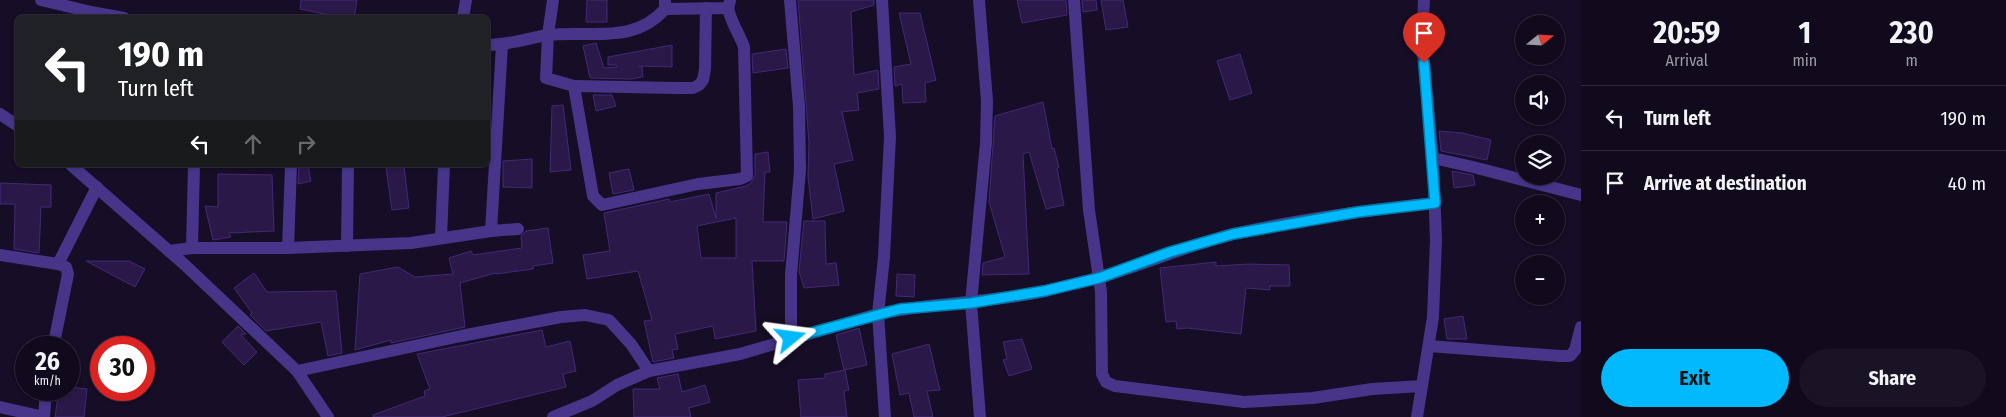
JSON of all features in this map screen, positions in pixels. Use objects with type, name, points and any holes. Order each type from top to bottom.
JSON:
[{"type":"street","points":[[41,0],[61,2],[90,12],[107,15]]},
{"type":"street","points":[[464,15],[466,0]]},
{"type":"street","points":[[553,0],[548,35],[546,78],[574,86],[693,88],[699,85],[703,80],[705,69],[706,8]]},
{"type":"street","points":[[790,0],[799,107],[800,170],[791,275],[791,338]]},
{"type":"street","points":[[882,0],[890,137],[884,257],[878,314],[885,417]]},
{"type":"street","points":[[979,0],[987,102],[986,143],[971,303],[980,417]]},
{"type":"street","points":[[1074,0],[1089,210],[1101,292],[1102,374],[1106,382],[1116,386],[1244,402],[1271,402],[1372,389],[1422,386]]},
{"type":"street","points":[[1417,417],[1433,318],[1435,203],[1433,158],[1422,45],[1424,0]]},
{"type":"street","points":[[490,45],[502,45],[548,35],[620,34],[648,25],[665,5],[706,8],[729,4],[730,19],[744,47],[747,171],[744,178],[698,184],[602,205],[593,196],[574,86]]},
{"type":"street","points":[[491,231],[502,45]]},
{"type":"street","points":[[0,114],[15,124]]},
{"type":"street","points":[[1433,158],[1581,195]]},
{"type":"street","points":[[73,167],[169,251],[297,371],[328,417]]},
{"type":"street","points":[[192,248],[194,167]]},
{"type":"street","points":[[288,248],[291,167]]},
{"type":"street","points":[[347,246],[348,167]]},
{"type":"street","points":[[441,238],[444,167]]},
{"type":"street","points":[[58,264],[97,186]]},
{"type":"street","points":[[553,417],[592,401],[617,385],[649,371],[740,354],[878,314],[900,309],[971,303],[1044,291],[1099,278],[1170,252],[1233,234],[1358,212],[1435,203]]},
{"type":"street","points":[[169,251],[192,248],[288,248],[411,244],[518,228]]},
{"type":"street","points":[[0,256],[58,264],[66,267],[68,274],[55,336]]},
{"type":"street","points":[[297,371],[461,336],[560,317],[585,315],[609,320],[631,344],[649,371]]},
{"type":"street","points":[[1429,346],[1570,356],[1575,350],[1581,327]]},
{"type":"street","points":[[0,407],[44,417],[45,401]]},
{"type":"building","points":[[301,0],[357,0],[354,15],[329,15],[300,9]]},
{"type":"building","points":[[587,0],[607,0],[607,22],[586,22]]},
{"type":"building","points":[[798,0],[874,0],[874,5],[851,12],[854,75],[878,70],[879,89],[857,93],[859,110],[842,112],[853,160],[834,164],[844,211],[813,219],[808,177],[809,143]]},
{"type":"building","points":[[1017,0],[1066,0],[1067,15],[1022,23]]},
{"type":"building","points":[[1082,0],[1096,0],[1097,10],[1083,12]]},
{"type":"building","points":[[1101,0],[1123,0],[1128,27],[1106,30]]},
{"type":"building","points":[[899,13],[920,13],[936,80],[925,83],[926,102],[903,103],[902,84],[895,86],[894,67],[911,64]]},
{"type":"building","points":[[596,43],[604,68],[617,67],[616,65],[608,65],[608,57],[672,45],[672,67],[639,66],[642,67],[643,77],[631,79],[590,78],[583,46]]},
{"type":"building","points":[[786,49],[788,68],[753,73],[752,54]]},
{"type":"building","points":[[1240,54],[1252,93],[1230,100],[1217,61]]},
{"type":"building","points":[[593,95],[612,95],[616,106],[596,111]]},
{"type":"building","points":[[1043,102],[1052,149],[1054,148],[1059,167],[1057,168],[1064,205],[1046,209],[1029,152],[1023,154],[1029,274],[982,275],[983,263],[1005,257],[989,202],[995,116]]},
{"type":"building","points":[[563,105],[571,170],[550,172],[552,106]]},
{"type":"building","points":[[1439,131],[1462,133],[1491,140],[1487,160],[1441,151]]},
{"type":"building","points":[[768,152],[770,172],[765,172],[763,222],[787,222],[784,261],[752,261],[756,331],[715,339],[713,326],[675,334],[678,349],[672,350],[674,358],[653,362],[644,321],[652,320],[638,271],[587,279],[583,255],[610,251],[604,213],[669,199],[670,202],[709,194],[716,218],[716,193],[746,186],[751,183],[755,176],[755,154]],"holes":[[[736,218],[736,258],[701,258],[697,226]]]},
{"type":"building","points":[[532,159],[532,188],[503,187],[503,161]]},
{"type":"building","points":[[299,167],[308,167],[311,181],[298,184]]},
{"type":"building","points":[[404,167],[409,208],[392,210],[386,168]]},
{"type":"building","points":[[629,169],[634,190],[613,194],[609,173]]},
{"type":"building","points":[[1452,171],[1473,175],[1475,185],[1454,188]]},
{"type":"building","points":[[218,174],[272,175],[274,231],[229,233],[231,237],[213,240],[205,206],[218,207]]},
{"type":"building","points":[[0,183],[51,185],[51,207],[41,207],[39,253],[14,249],[15,204],[0,204]]},
{"type":"building","points":[[804,221],[825,221],[826,264],[836,263],[839,285],[804,288],[799,271]]},
{"type":"building","points":[[548,228],[553,263],[533,266],[533,269],[495,273],[460,283],[465,327],[391,343],[391,340],[355,350],[360,274],[398,267],[415,277],[453,274],[449,258],[471,251],[473,255],[522,248],[521,236],[526,231]]},
{"type":"building","points":[[86,261],[129,261],[145,269],[135,287]]},
{"type":"building","points":[[1216,262],[1216,266],[1248,264],[1289,265],[1290,286],[1270,286],[1270,290],[1246,288],[1241,334],[1187,328],[1177,329],[1176,321],[1166,322],[1160,268]]},
{"type":"building","points":[[254,273],[267,292],[336,291],[342,353],[328,356],[321,322],[266,331],[250,315],[252,313],[234,288]]},
{"type":"building","points":[[897,274],[915,275],[914,297],[896,296]]},
{"type":"building","points":[[1463,316],[1467,339],[1447,339],[1444,319]]},
{"type":"building","points":[[238,326],[246,334],[241,335],[257,352],[244,365],[222,342]]},
{"type":"building","points":[[859,328],[867,365],[844,370],[836,335]]},
{"type":"building","points":[[542,330],[546,347],[570,341],[576,371],[563,374],[566,387],[442,417],[373,417],[373,415],[425,396],[424,391],[430,389],[417,354]]},
{"type":"building","points":[[1022,339],[1032,369],[1009,376],[1003,360],[1007,359],[1003,342]]},
{"type":"building","points":[[929,344],[940,390],[927,391],[933,417],[914,417],[909,393],[900,395],[892,354]]},
{"type":"building","points":[[845,370],[849,390],[844,391],[847,417],[801,417],[798,380],[825,378],[825,374]]},
{"type":"building","points":[[678,374],[682,392],[705,385],[710,402],[689,408],[691,417],[634,417],[633,389],[660,389],[657,378]]},
{"type":"building","points":[[80,388],[87,389],[84,417],[55,417],[57,401],[80,401]]},
{"type":"route","points":[[791,338],[900,309],[971,303],[1044,291],[1099,278],[1170,252],[1233,234],[1358,212],[1435,203],[1424,63]]}]
